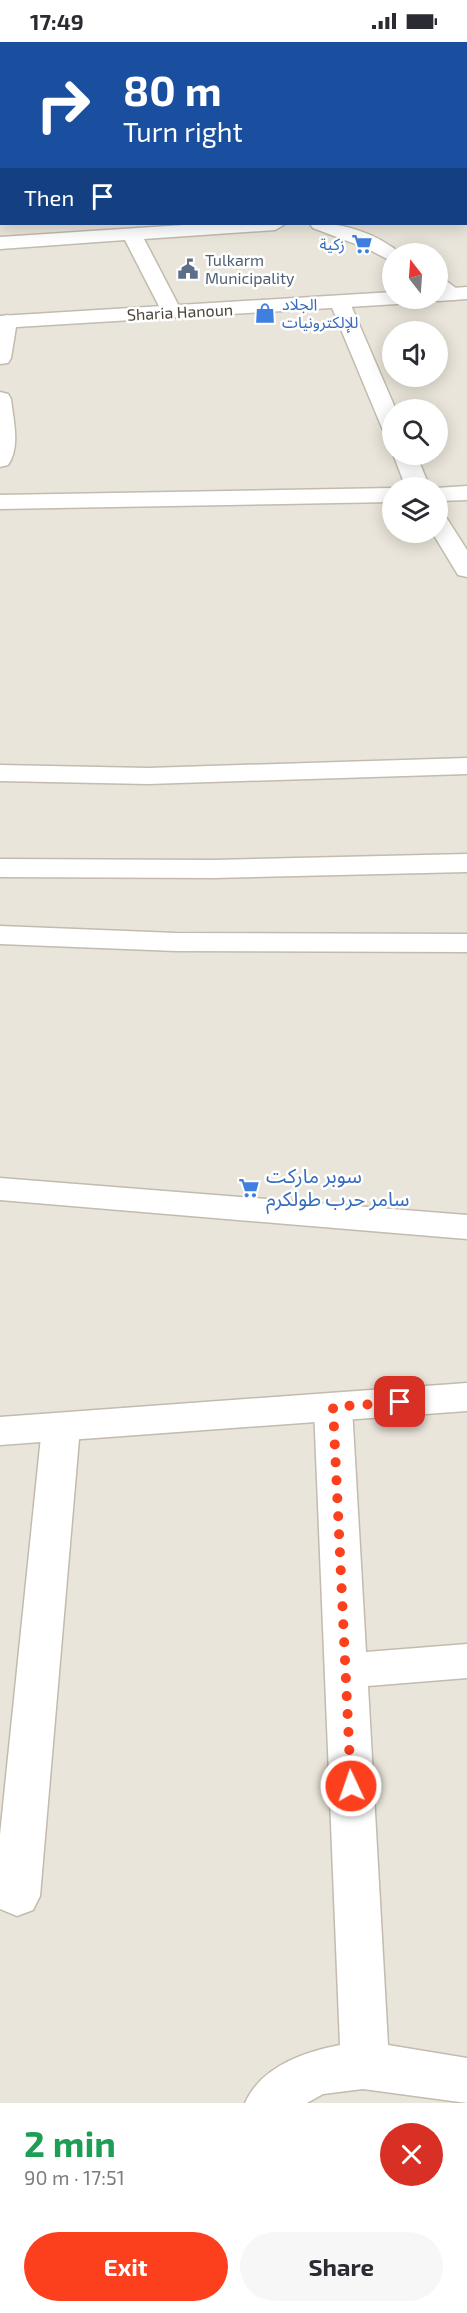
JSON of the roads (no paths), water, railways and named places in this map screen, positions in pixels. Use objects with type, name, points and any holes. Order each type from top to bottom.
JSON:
[{"type":"street","points":[[0,225],[3,242],[262,225]]},
{"type":"street","points":[[323,225],[382,249]]},
{"type":"street","points":[[132,235],[172,312]]},
{"type":"street","name":"Sharia Hanoun","points":[[3,322],[382,299]]},
{"type":"street","points":[[340,303],[382,402]]},
{"type":"street","points":[[0,358],[3,322]]},
{"type":"street","points":[[0,399],[4,439],[0,460]]},
{"type":"street","points":[[448,494],[467,493]]},
{"type":"street","points":[[0,502],[382,495]]},
{"type":"street","points":[[448,539],[467,570]]},
{"type":"street","points":[[0,772],[148,776],[467,766]]},
{"type":"street","points":[[0,868],[213,869],[467,863]]},
{"type":"street","points":[[0,935],[176,942],[467,943]]},
{"type":"street","points":[[0,1190],[467,1227]]},
{"type":"street","points":[[0,1431],[467,1397]]},
{"type":"street","points":[[333,1407],[365,2065]]},
{"type":"street","points":[[17,1896],[61,1427]]},
{"type":"street","points":[[346,1671],[467,1661]]},
{"type":"street","points":[[270,2103],[290,2085],[305,2076],[330,2068],[365,2065],[467,2081]]},
{"type":"place","name":"زكية","points":[[362,244]]},
{"type":"place","name":"Tulkarm Municipality","points":[[188,269]]},
{"type":"place","name":"الجلاد للإلكترونيات","points":[[265,313]]},
{"type":"place","name":"سوبر ماركت سامر حرب طولكرم","points":[[249,1188]]}]
